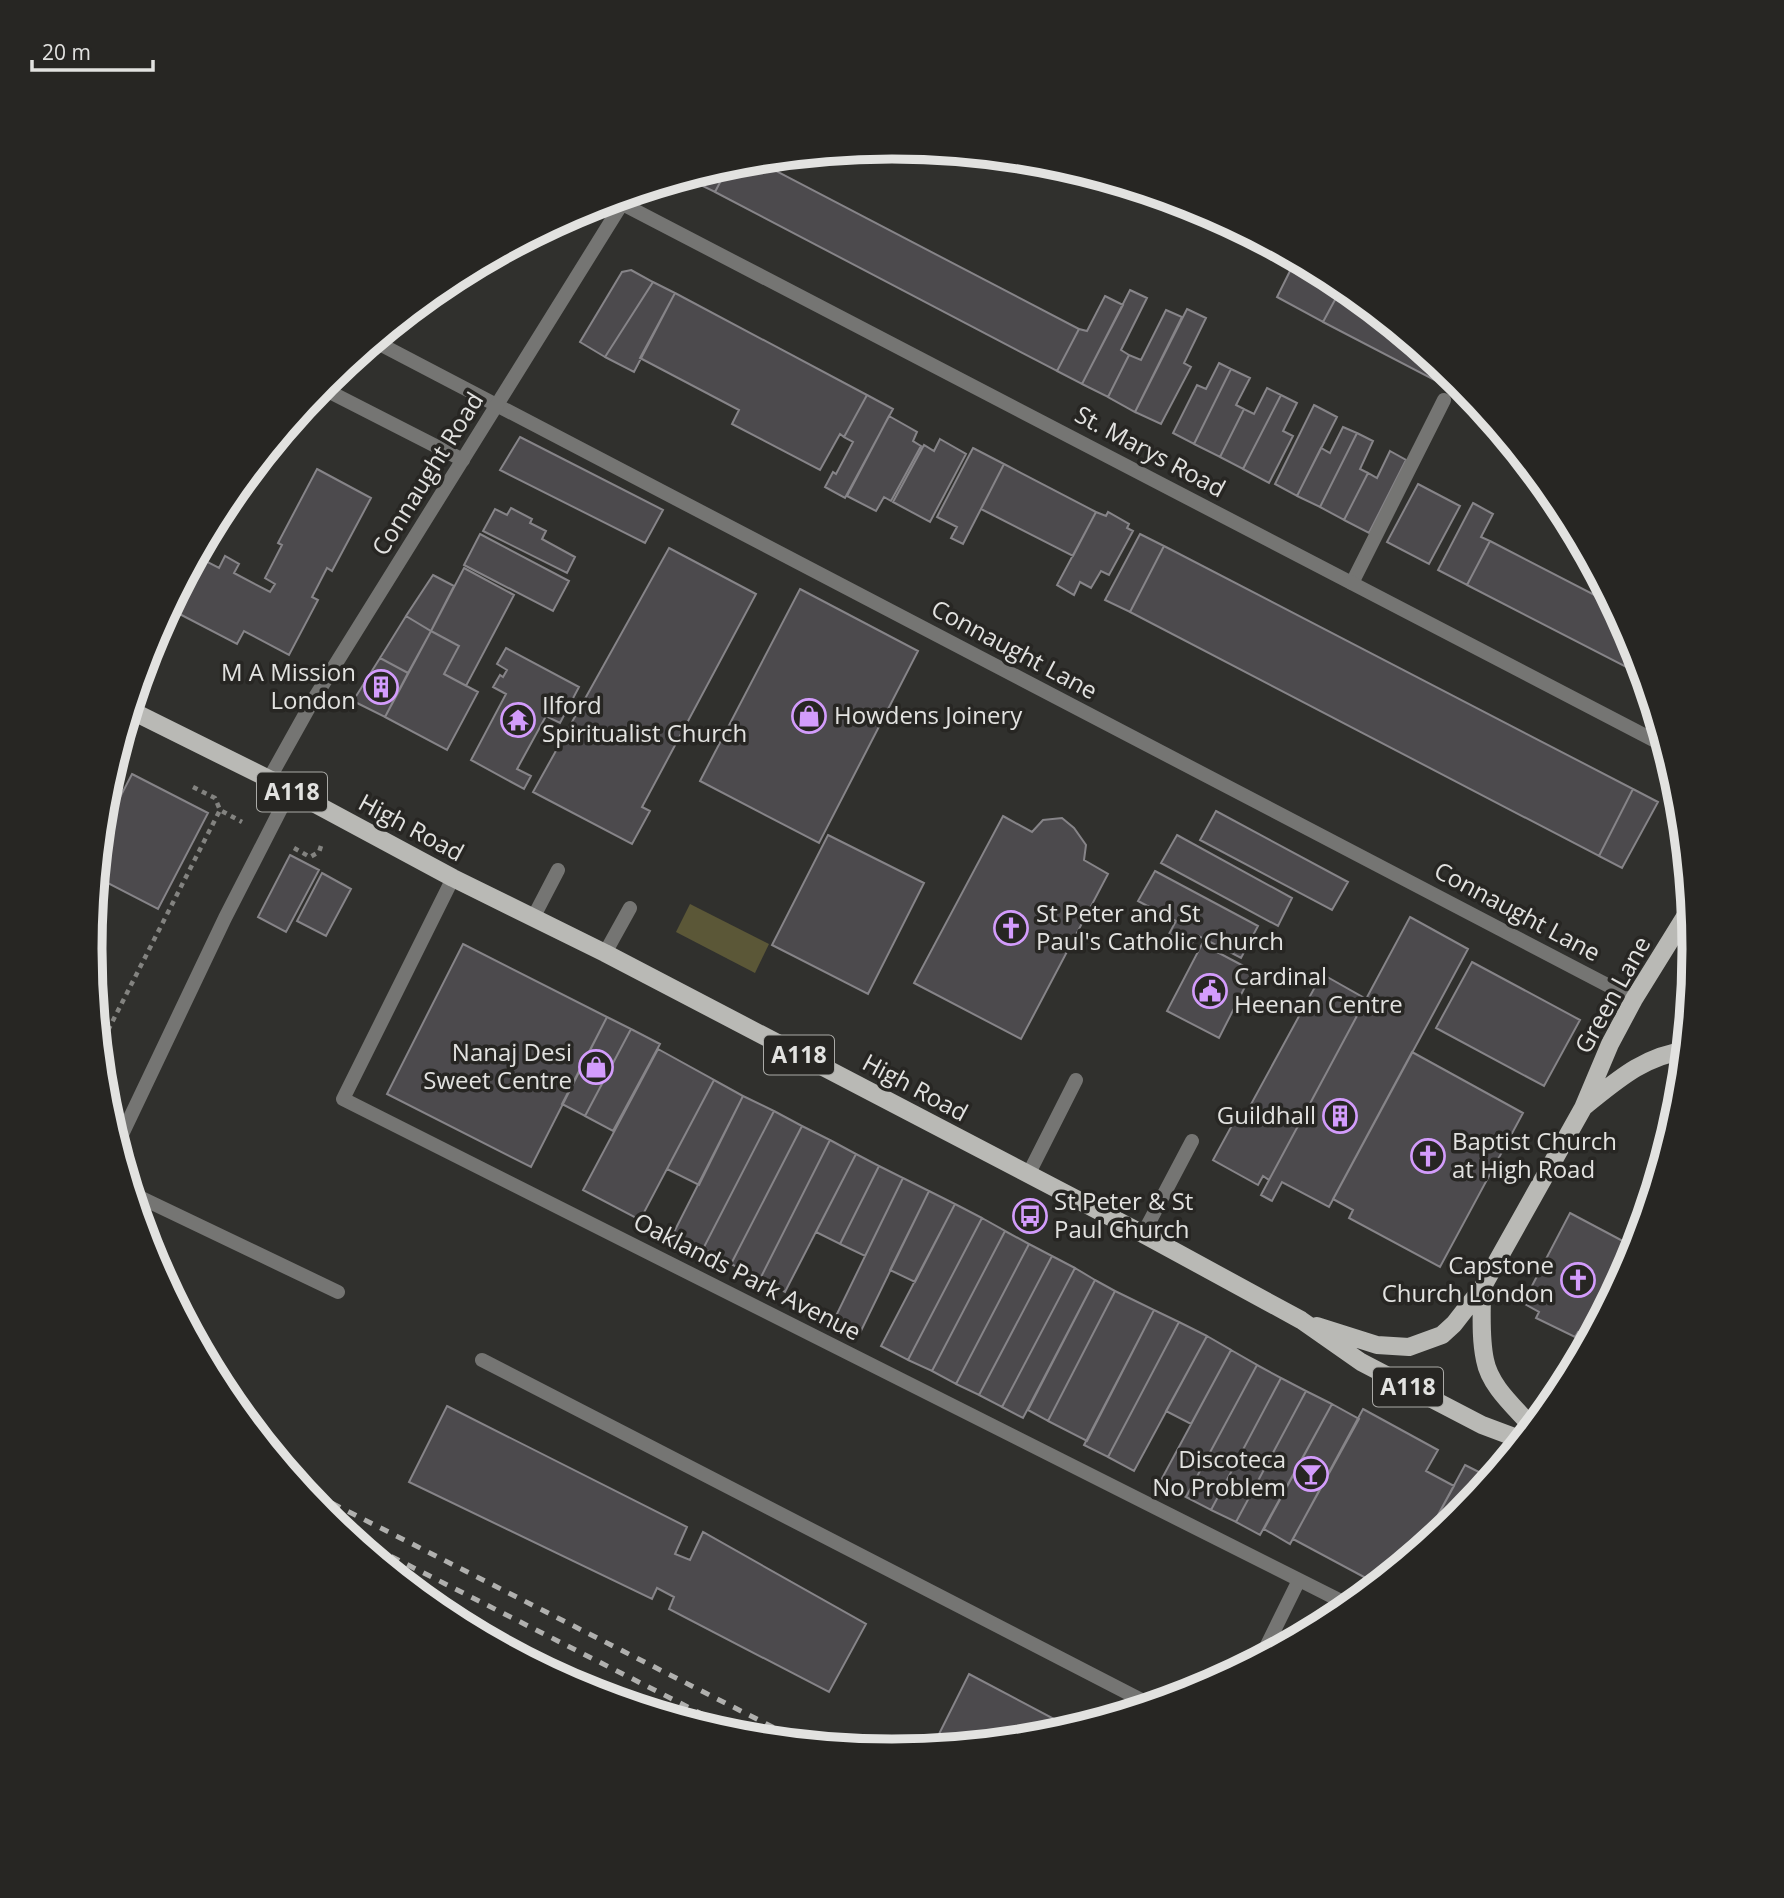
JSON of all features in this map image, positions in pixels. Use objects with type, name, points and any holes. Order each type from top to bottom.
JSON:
[{"type":"main road","name":"High Road","points":[[137,714],[270,779],[453,878],[605,953],[1143,1234],[1301,1320],[1361,1363],[1482,1425],[1513,1437]]},
{"type":"main road","name":"Green Lane","points":[[1301,1320],[1377,1345],[1417,1346],[1442,1335],[1454,1324],[1482,1288],[1583,1108],[1610,1045],[1634,999],[1681,922]]},
{"type":"main road","name":"Green Lane","points":[[1583,1108],[1625,1073],[1676,1052]]},
{"type":"main road","name":"A118","points":[[1482,1288],[1481,1330],[1485,1363],[1499,1388],[1526,1420]]},
{"type":"street","name":"St. Marys Road","points":[[629,203],[1655,741]]},
{"type":"street","name":"Connaught Road","points":[[270,779],[312,702],[497,406],[615,209]]},
{"type":"street","name":"Connaught Lane","points":[[383,345],[1634,999]]},
{"type":"street","points":[[331,392],[463,460]]},
{"type":"street","points":[[1352,583],[1444,400]]},
{"type":"street","points":[[123,1132],[225,918],[290,791]]},
{"type":"street","points":[[533,918],[558,870]]},
{"type":"street","name":"Oaklands Park Avenue","points":[[453,878],[343,1099],[1339,1600]]},
{"type":"street","points":[[605,953],[630,908]]},
{"type":"street","points":[[1028,1175],[1076,1080]]},
{"type":"street","points":[[1143,1234],[1192,1141]]},
{"type":"street","points":[[141,1198],[338,1292]]},
{"type":"street","points":[[482,1360],[1141,1700]]},
{"type":"street","points":[[1267,1645],[1298,1580]]},
{"type":"path","points":[[194,787],[215,798],[220,810],[246,824]]},
{"type":"path","points":[[106,1034],[220,810]]},
{"type":"path","points":[[294,848],[310,857],[319,852],[321,846]]},
{"type":"shaded area","points":[[690,904],[769,944],[755,973],[676,932]]},
{"type":"building","points":[[771,168],[1079,329],[1057,371],[715,192],[723,177]]},
{"type":"building","points":[[723,177],[715,192],[696,183]]},
{"type":"building","points":[[1292,267],[1337,296],[1323,322],[1277,297]]},
{"type":"building","points":[[631,270],[653,282],[605,357],[580,342],[622,272]]},
{"type":"building","points":[[653,282],[675,293],[634,372],[605,357]]},
{"type":"building","points":[[1130,290],[1147,298],[1121,350],[1129,355],[1108,397],[1082,384]]},
{"type":"building","points":[[675,293],[867,395],[844,437],[840,434],[820,470],[732,424],[739,410],[640,358]]},
{"type":"building","points":[[1105,296],[1123,305],[1082,384],[1057,371],[1079,329],[1087,331]]},
{"type":"building","points":[[1337,296],[1413,355],[1444,385],[1323,322]]},
{"type":"building","points":[[1187,309],[1206,318],[1184,363],[1191,367],[1161,424],[1135,412]]},
{"type":"building","points":[[1166,310],[1182,317],[1135,412],[1108,397],[1129,355],[1141,360]]},
{"type":"building","points":[[1219,363],[1231,369],[1194,444],[1173,433],[1197,385],[1206,389]]},
{"type":"building","points":[[1231,369],[1250,378],[1236,405],[1244,409],[1220,457],[1194,444]]},
{"type":"building","points":[[1267,388],[1281,395],[1243,469],[1220,457],[1244,409],[1254,414]]},
{"type":"building","points":[[867,395],[893,409],[845,498],[825,487],[833,472],[836,474],[853,442],[844,437]]},
{"type":"building","points":[[1281,395],[1297,403],[1283,431],[1293,436],[1269,483],[1243,469]]},
{"type":"building","points":[[1314,405],[1337,417],[1297,496],[1275,484]]},
{"type":"building","points":[[889,416],[917,432],[913,441],[921,446],[891,501],[884,497],[876,511],[847,496]]},
{"type":"building","points":[[1343,427],[1357,433],[1320,507],[1297,496],[1321,448],[1330,453]]},
{"type":"building","points":[[1357,433],[1373,441],[1360,469],[1368,473],[1344,520],[1320,507]]},
{"type":"building","points":[[520,437],[663,510],[645,543],[500,470]]},
{"type":"building","points":[[940,439],[966,454],[930,522],[893,502],[924,445],[934,451]]},
{"type":"building","points":[[973,448],[1004,464],[963,544],[951,538],[957,527],[937,517]]},
{"type":"building","points":[[1390,451],[1406,460],[1369,533],[1344,520],[1368,473],[1377,478]]},
{"type":"building","points":[[1004,464],[1096,512],[1073,556],[981,509]]},
{"type":"building","points":[[317,469],[371,498],[332,571],[327,568],[312,597],[318,600],[289,655],[244,631],[237,644],[177,613],[204,560],[219,568],[225,556],[239,564],[234,573],[270,592],[275,584],[265,578],[282,545],[278,543]]},
{"type":"building","points":[[1418,484],[1460,506],[1429,564],[1387,542]]},
{"type":"building","points":[[1473,503],[1493,514],[1481,537],[1490,541],[1467,585],[1438,570]]},
{"type":"building","points":[[511,508],[532,519],[530,523],[546,531],[542,539],[575,557],[567,573],[483,531],[495,509],[507,515]]},
{"type":"building","points":[[1096,512],[1106,516],[1108,512],[1129,524],[1127,528],[1133,531],[1109,575],[1101,571],[1091,588],[1080,582],[1074,595],[1057,585]]},
{"type":"building","points":[[480,534],[569,581],[553,611],[464,565]]},
{"type":"building","points":[[1140,534],[1164,546],[1130,612],[1105,600]]},
{"type":"building","points":[[1490,541],[1600,598],[1631,670],[1467,585]]},
{"type":"building","points":[[1164,546],[1633,789],[1599,856],[1130,612]]},
{"type":"building","points":[[669,548],[756,594],[642,807],[650,811],[632,844],[533,792]]},
{"type":"building","points":[[464,568],[514,595],[466,686],[444,674],[459,646],[431,631]]},
{"type":"building","points":[[433,575],[454,586],[431,631],[406,616]]},
{"type":"building","name":"Howdens Joinery","points":[[800,589],[918,651],[819,843],[700,781]]},
{"type":"building","points":[[406,616],[431,631],[408,673],[380,658]]},
{"type":"building","points":[[431,631],[459,646],[444,674],[478,692],[447,750],[385,717]]},
{"type":"building","name":"Ilford Spiritualist Church","points":[[506,648],[579,687],[560,723],[546,716],[517,769],[531,776],[524,789],[471,760],[506,694],[493,687],[500,675],[503,677],[507,670],[497,664]]},
{"type":"building","name":"M A Mission London","points":[[380,658],[408,673],[385,717],[353,701]]},
{"type":"building","points":[[132,774],[208,813],[158,909],[105,881],[115,807]]},
{"type":"building","points":[[1633,789],[1658,802],[1622,868],[1599,856]]},
{"type":"building","points":[[1216,811],[1348,882],[1332,910],[1200,840]]},
{"type":"building","name":"St Peter and St Paul's Catholic Church","points":[[1003,816],[1032,832],[1043,820],[1062,818],[1074,828],[1086,845],[1084,860],[1108,874],[1021,1039],[914,983]]},
{"type":"building","points":[[828,835],[924,883],[868,994],[772,945]]},
{"type":"building","points":[[1177,835],[1292,898],[1278,926],[1161,863]]},
{"type":"building","points":[[290,855],[319,870],[286,932],[258,917]]},
{"type":"building","points":[[1155,871],[1258,926],[1241,958],[1197,935],[1191,945],[1169,934],[1176,921],[1138,901]]},
{"type":"building","points":[[322,873],[351,889],[326,936],[297,921]]},
{"type":"building","name":"Guildhall","points":[[1410,917],[1468,949],[1329,1207],[1282,1182],[1272,1201],[1261,1195]]},
{"type":"building","points":[[463,944],[607,1017],[531,1167],[387,1094]]},
{"type":"building","name":"Cardinal Heenan Centre","points":[[1202,944],[1253,971],[1219,1038],[1167,1011]]},
{"type":"building","points":[[1472,962],[1580,1020],[1544,1086],[1436,1028]]},
{"type":"building","points":[[1322,974],[1366,999],[1269,1180],[1263,1176],[1258,1185],[1213,1160],[1237,1116],[1243,1119]]},
{"type":"building","name":"Nanaj Desi Sweet Centre","points":[[607,1017],[631,1029],[585,1116],[562,1104]]},
{"type":"building","points":[[631,1029],[660,1044],[613,1131],[585,1116]]},
{"type":"building","points":[[658,1049],[714,1080],[640,1220],[583,1190]]},
{"type":"building","name":"Baptist Church at High Road","points":[[1412,1052],[1523,1113],[1440,1267],[1349,1218],[1353,1210],[1333,1199]]},
{"type":"building","points":[[714,1080],[743,1096],[699,1185],[667,1169]]},
{"type":"building","points":[[743,1096],[774,1111],[703,1249],[673,1234]]},
{"type":"building","points":[[774,1111],[802,1126],[731,1264],[703,1249]]},
{"type":"building","points":[[802,1126],[830,1140],[760,1279],[731,1264]]},
{"type":"building","points":[[830,1140],[856,1154],[785,1292],[760,1279]]},
{"type":"building","points":[[856,1154],[879,1166],[840,1244],[816,1232]]},
{"type":"building","points":[[879,1166],[903,1178],[865,1256],[840,1244]]},
{"type":"building","points":[[903,1178],[929,1191],[860,1333],[834,1320]]},
{"type":"building","points":[[929,1191],[955,1204],[915,1282],[890,1270]]},
{"type":"building","points":[[955,1204],[982,1218],[908,1360],[881,1346]]},
{"type":"building","name":"Capstone Church London","points":[[1570,1213],[1626,1243],[1582,1334],[1578,1332],[1575,1337],[1536,1318],[1539,1312],[1523,1303]]},
{"type":"building","points":[[982,1218],[1005,1231],[932,1371],[908,1360]]},
{"type":"building","points":[[1005,1231],[1029,1244],[956,1384],[932,1371]]},
{"type":"building","points":[[1029,1244],[1052,1256],[979,1395],[956,1384]]},
{"type":"building","points":[[1052,1256],[1075,1268],[1002,1407],[979,1395]]},
{"type":"building","points":[[1075,1268],[1095,1280],[1023,1418],[1002,1407]]},
{"type":"building","points":[[1095,1280],[1115,1291],[1048,1421],[1028,1410]]},
{"type":"building","points":[[1115,1291],[1154,1310],[1087,1441],[1048,1421]]},
{"type":"building","points":[[1154,1310],[1179,1322],[1108,1457],[1084,1445]]},
{"type":"building","points":[[1179,1322],[1207,1336],[1134,1471],[1108,1457]]},
{"type":"building","points":[[1207,1336],[1231,1350],[1191,1424],[1166,1411]]},
{"type":"building","points":[[1231,1350],[1257,1365],[1186,1497],[1160,1482]]},
{"type":"building","points":[[1257,1365],[1281,1378],[1211,1510],[1186,1497]]},
{"type":"building","points":[[1281,1378],[1306,1391],[1236,1522],[1211,1510]]},
{"type":"building","points":[[1306,1391],[1332,1404],[1260,1535],[1236,1522]]},
{"type":"building","name":"Discoteca No Problem","points":[[1332,1404],[1359,1419],[1290,1544],[1264,1529]]},
{"type":"building","points":[[447,1406],[687,1527],[675,1554],[690,1560],[703,1532],[866,1624],[829,1692],[669,1609],[674,1597],[657,1588],[652,1599],[409,1482]]},
{"type":"building","points":[[1363,1409],[1438,1450],[1426,1471],[1454,1486],[1433,1525],[1368,1579],[1293,1539]]},
{"type":"building","points":[[1465,1465],[1483,1474],[1451,1508],[1433,1525]]},
{"type":"building","points":[[969,1674],[1058,1721],[995,1733],[937,1738]]},
{"type":"railway","points":[[326,1500],[782,1732]]},
{"type":"railway","points":[[381,1551],[709,1718]]},
{"type":"place","name":"M A Mission London","points":[[381,687]]},
{"type":"place","name":"Howdens Joinery","points":[[809,716]]},
{"type":"place","name":"Ilford Spiritualist Church","points":[[518,720]]},
{"type":"place","name":"St Peter and St Paul's Catholic Church","points":[[1011,928]]},
{"type":"place","name":"Cardinal Heenan Centre","points":[[1210,991]]},
{"type":"place","name":"Nanaj Desi Sweet Centre","points":[[596,1067]]},
{"type":"place","name":"Guildhall","points":[[1340,1116]]},
{"type":"place","name":"Baptist Church at High Road","points":[[1428,1156]]},
{"type":"place","name":"St Peter & St Paul Church","points":[[1030,1216]]},
{"type":"place","name":"Capstone Church London","points":[[1578,1280]]},
{"type":"place","name":"Discoteca No Problem","points":[[1311,1474]]}]
